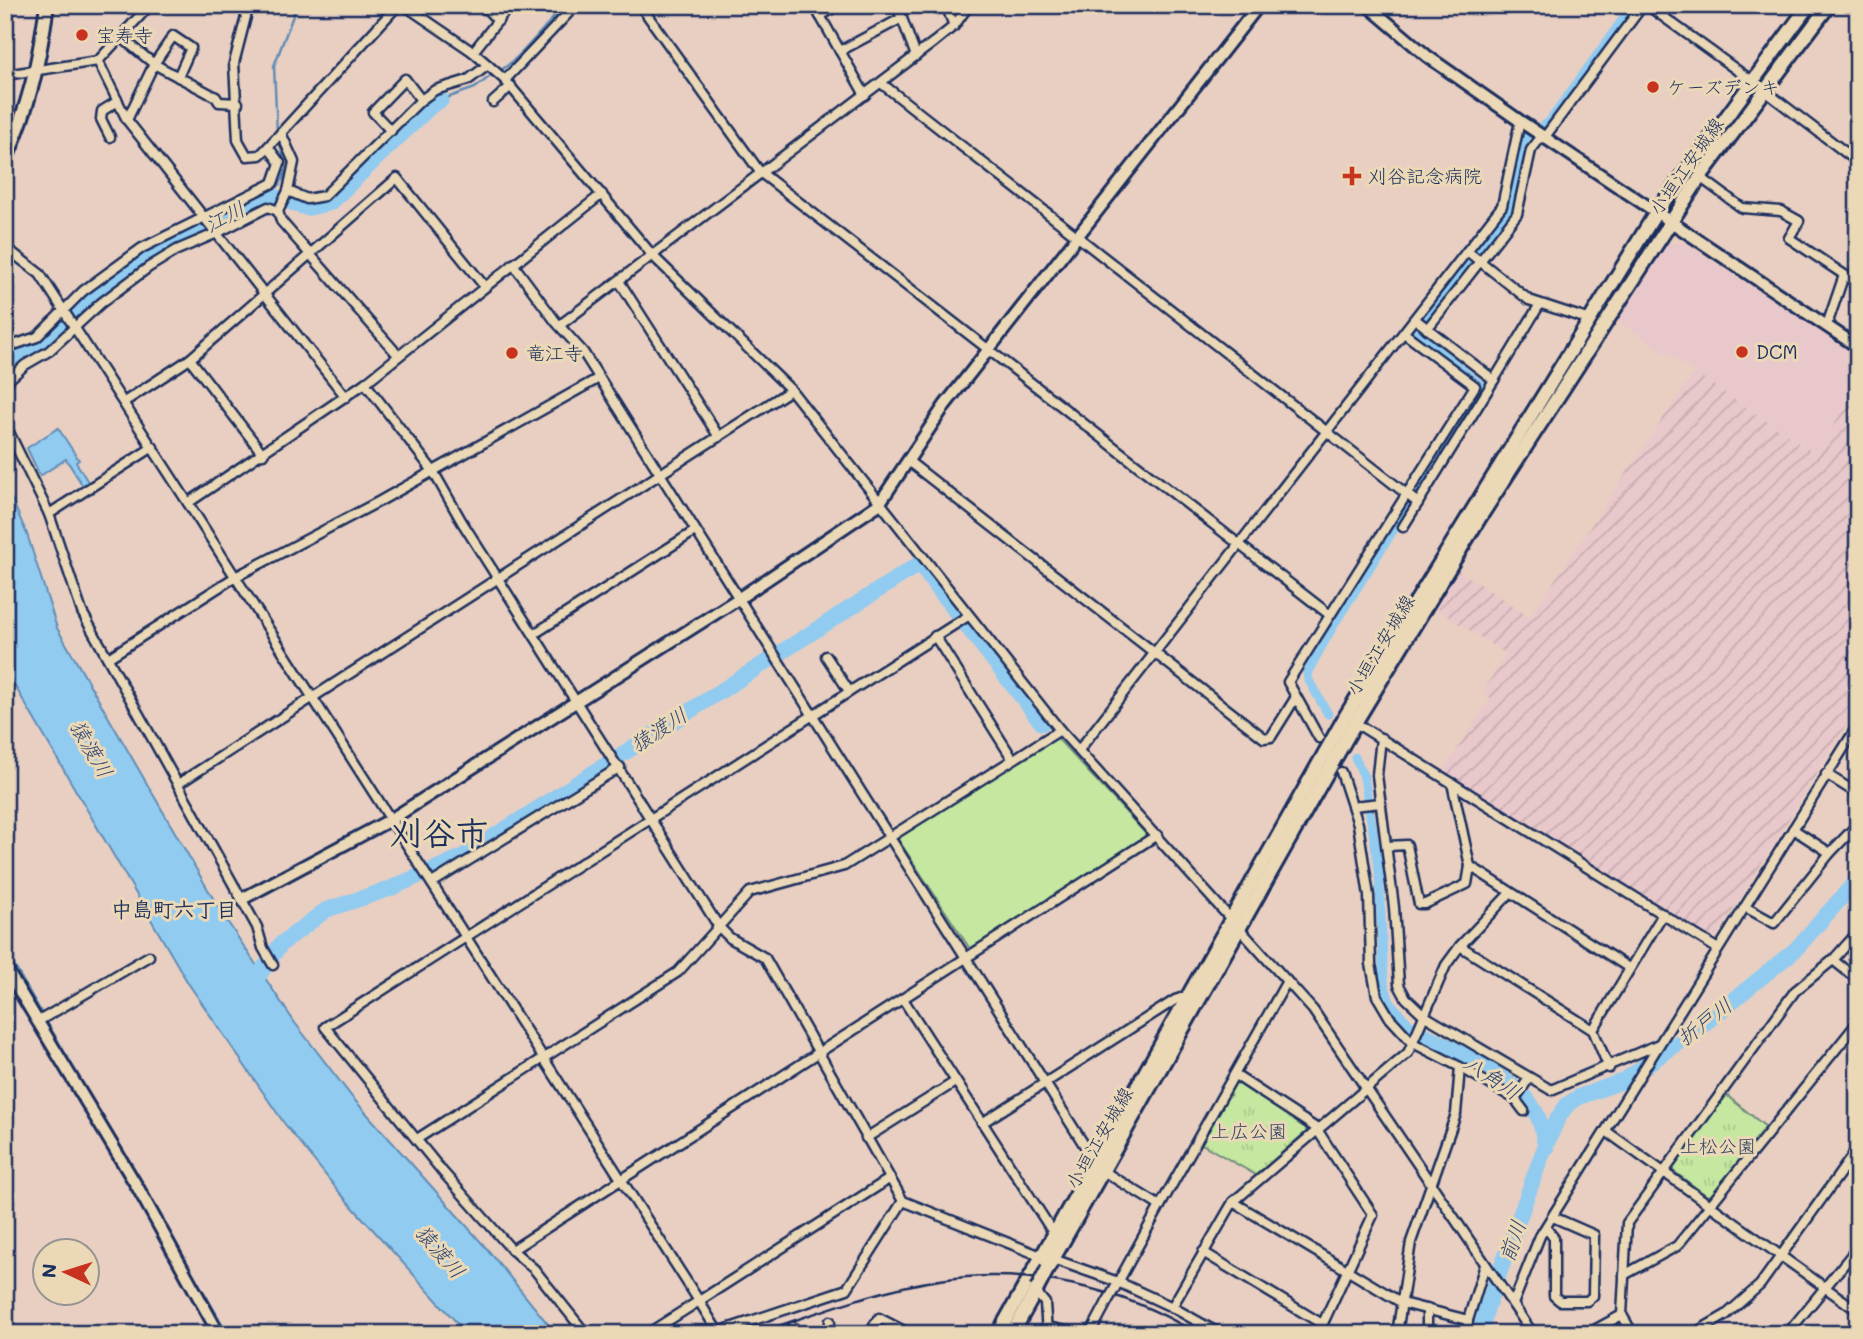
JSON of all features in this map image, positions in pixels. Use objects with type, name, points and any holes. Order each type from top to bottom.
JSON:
[{"type":"main road","points":[[5,161],[27,111],[38,70],[47,5]]},
{"type":"main road","name":"小垣江安城線","points":[[1012,1334],[1036,1290],[1054,1234],[1099,1166],[1350,720],[1657,211],[1809,5]]},
{"type":"main road","name":"小垣江安城線","points":[[1350,720],[1700,177],[1829,5]]},
{"type":"main road","name":"小垣江安城線","points":[[998,1334],[1047,1261],[1190,995],[1235,926]]},
{"type":"street","points":[[5,75],[98,61],[150,5]]},
{"type":"street","points":[[250,5],[234,63],[241,150],[247,156],[260,155],[271,145],[398,5]]},
{"type":"street","points":[[404,5],[473,52],[508,83],[653,256],[791,390],[964,619],[1336,1039],[1533,1334]]},
{"type":"street","points":[[483,5],[498,21]]},
{"type":"street","points":[[473,52],[510,5]]},
{"type":"street","points":[[493,102],[576,5]]},
{"type":"street","points":[[640,5],[760,172],[1330,615]]},
{"type":"street","points":[[814,5],[865,95]]},
{"type":"street","points":[[820,16],[838,5]]},
{"type":"street","points":[[897,5],[916,56]]},
{"type":"street","points":[[946,5],[954,26]]},
{"type":"street","points":[[560,325],[916,56],[954,26],[969,5]]},
{"type":"street","points":[[242,899],[390,820],[738,599],[879,504],[945,405],[1259,5]]},
{"type":"street","points":[[1367,5],[1427,56],[1520,122],[1672,220],[1858,347]]},
{"type":"street","points":[[1427,328],[1517,214],[1531,150],[1645,5],[1752,81]]},
{"type":"street","points":[[840,51],[902,18]]},
{"type":"street","points":[[127,120],[154,65],[173,36],[191,48],[178,77]]},
{"type":"street","points":[[121,37],[154,65],[216,97],[219,103],[238,103]]},
{"type":"street","points":[[98,61],[127,120],[346,397]]},
{"type":"street","points":[[288,191],[307,199],[324,196],[421,100],[435,90],[468,80],[488,65]]},
{"type":"street","points":[[391,131],[373,112],[405,79],[421,100]]},
{"type":"street","points":[[881,83],[1418,503]]},
{"type":"street","points":[[1764,90],[1858,162]]},
{"type":"street","points":[[110,137],[102,119],[102,111],[118,101]]},
{"type":"street","points":[[1079,750],[1502,206],[1520,122]]},
{"type":"street","points":[[281,133],[293,162],[288,191],[278,211],[281,220],[398,355]]},
{"type":"street","points":[[5,348],[37,337],[122,261],[273,183],[280,163],[271,145]]},
{"type":"street","points":[[1700,177],[1742,208],[1781,211],[1799,222],[1788,238],[1858,284]]},
{"type":"street","points":[[124,402],[190,359],[397,178],[485,287]]},
{"type":"street","points":[[188,503],[365,383],[601,194]]},
{"type":"street","points":[[5,383],[24,365],[49,351],[102,303],[149,267],[177,250],[268,207],[278,211]]},
{"type":"street","points":[[5,247],[40,274],[65,310],[718,1332],[847,1289],[903,1202]]},
{"type":"street","points":[[1467,252],[1530,300],[1566,309],[1590,320]]},
{"type":"street","points":[[513,264],[583,352],[1099,1166],[1160,1206]]},
{"type":"street","points":[[1827,326],[1844,275]]},
{"type":"street","points":[[619,281],[719,437]]},
{"type":"street","points":[[1403,527],[1540,304]]},
{"type":"street","points":[[1415,319],[1494,380]]},
{"type":"street","points":[[1319,738],[1287,682],[1475,386],[1404,333]]},
{"type":"street","points":[[190,359],[263,454]]},
{"type":"street","points":[[108,658],[235,577],[599,378]]},
{"type":"street","points":[[365,383],[433,471],[719,927],[730,938],[765,958],[903,1202],[1047,1261],[1172,1307],[1220,1334]]},
{"type":"street","points":[[178,784],[791,390]]},
{"type":"street","points":[[5,424],[49,514],[82,612],[242,899],[273,965]]},
{"type":"street","points":[[49,514],[153,447]]},
{"type":"street","points":[[908,461],[1264,738],[1271,737],[1296,697]]},
{"type":"street","points":[[534,634],[695,531]]},
{"type":"street","points":[[586,1334],[534,1269],[512,1250],[325,1027],[964,619]]},
{"type":"street","points":[[934,636],[1012,758]]},
{"type":"street","points":[[826,656],[849,691]]},
{"type":"street","points":[[1350,720],[1718,949]]},
{"type":"street","points":[[1513,1304],[1546,1228],[1858,725]]},
{"type":"street","points":[[417,1139],[678,972],[750,892],[844,866],[1060,730]]},
{"type":"street","points":[[1381,738],[1377,775],[1394,907],[1396,971],[1406,998],[1424,1018],[1551,1090],[1609,1068],[1659,1044]]},
{"type":"street","points":[[431,882],[620,767]]},
{"type":"street","points":[[1341,772],[1347,796],[1357,806],[1369,897],[1371,964],[1377,996],[1390,1018],[1413,1042],[1515,1099],[1524,1111]]},
{"type":"street","points":[[1826,774],[1858,794]]},
{"type":"street","points":[[1388,846],[1407,845],[1419,904],[1425,904],[1467,884],[1470,866],[1452,783]]},
{"type":"street","points":[[1357,806],[1379,803]]},
{"type":"street","points":[[1745,907],[1774,923],[1830,853],[1858,824]]},
{"type":"street","points":[[1793,829],[1830,853]]},
{"type":"street","points":[[512,1250],[620,1178],[1157,835]]},
{"type":"street","points":[[1470,866],[1629,968]]},
{"type":"street","points":[[1172,1307],[1233,1202],[1316,1128],[1408,1053],[1446,965],[1460,946],[1510,893]]},
{"type":"street","points":[[1593,1030],[1663,914]]},
{"type":"street","points":[[1633,1334],[1622,1315],[1627,1223],[1662,1170],[1795,991],[1833,960],[1858,932]]},
{"type":"street","points":[[1460,946],[1593,1030],[1609,1068]]},
{"type":"street","points":[[39,1021],[149,956]]},
{"type":"street","points":[[1833,960],[1858,980]]},
{"type":"street","points":[[5,967],[138,1188],[219,1334]]},
{"type":"street","points":[[1090,1334],[1287,981]]},
{"type":"street","points":[[982,1123],[1175,1000],[1190,995]]},
{"type":"street","points":[[903,999],[1054,1234]]},
{"type":"street","points":[[1624,1275],[1677,1246],[1858,1022]]},
{"type":"street","points":[[1397,1334],[1411,1242],[1456,1114],[1460,1067]]},
{"type":"street","points":[[1235,1075],[1316,1128],[1373,1215],[1318,1334]]},
{"type":"street","points":[[1515,1099],[1529,1078]]},
{"type":"street","points":[[866,1138],[955,1082]]},
{"type":"street","points":[[1606,1131],[1858,1311]]},
{"type":"street","points":[[1693,1334],[1745,1301],[1783,1257],[1858,1148]]},
{"type":"street","points":[[647,1334],[889,1179]]},
{"type":"street","points":[[1233,1202],[1402,1303],[1468,1320]]},
{"type":"street","points":[[1546,1228],[1554,1238],[1554,1296],[1560,1301],[1587,1301],[1593,1296],[1594,1235],[1553,1217]]},
{"type":"street","points":[[1787,1334],[1858,1247]]},
{"type":"street","points":[[1203,1252],[1322,1324]]},
{"type":"street","points":[[1467,1334],[1468,1320],[1485,1265]]},
{"type":"street","points":[[1036,1290],[1045,1303],[1047,1330],[1079,1334]]},
{"type":"street","points":[[1427,1309],[1427,1334]]},
{"type":"street","points":[[1598,1334],[1596,1329],[1622,1315]]},
{"type":"street","points":[[868,1334],[879,1318],[910,1334]]},
{"type":"street","points":[[829,1334],[830,1321]]},
{"type":"shaded area","name":"DCM","points":[[1684,242],[1858,356],[1858,389],[1815,453],[1616,320],[1665,244]]},
{"type":"shaded area","points":[[1694,372],[1814,453],[1858,389],[1858,706],[1717,936],[1709,939],[1442,772],[1491,698],[1482,692],[1506,654],[1434,607],[1458,570],[1530,617]]},
{"type":"green space","points":[[1052,738],[1057,738],[1145,833],[1145,838],[970,949],[898,839],[899,835]]},
{"type":"green space","name":"上広公園","points":[[1238,1082],[1306,1127],[1306,1132],[1256,1175],[1200,1143],[1234,1083]]},
{"type":"green space","name":"上松公園","points":[[1724,1093],[1767,1128],[1712,1195],[1707,1196],[1672,1170],[1670,1164]]},
{"type":"water","points":[[58,428],[79,460],[76,462],[88,482],[83,486],[66,459],[40,476],[27,448]]},
{"type":"water","points":[[5,484],[27,534],[57,628],[221,912],[295,1023],[352,1097],[488,1250],[556,1334],[467,1334],[340,1193],[284,1123],[188,983],[5,669]]},
{"type":"waterway","points":[[277,133],[274,66],[297,5]]},
{"type":"waterway","points":[[499,71],[516,59],[566,5]]},
{"type":"waterway","points":[[1328,714],[1307,673],[1335,623],[1483,387],[1417,333],[1510,210],[1525,138],[1549,122],[1633,5]]},
{"type":"waterway","points":[[441,100],[475,88],[493,74]]},
{"type":"waterway","name":"江川","points":[[5,360],[43,343],[94,295],[142,260],[269,195],[307,208],[330,203],[431,106],[441,100]]},
{"type":"waterway","points":[[269,195],[281,183],[283,177],[284,163],[279,140]]},
{"type":"waterway","name":"猿渡川","points":[[249,989],[281,944],[326,910],[389,889],[462,857],[919,564],[1042,723]]},
{"type":"waterway","points":[[1355,757],[1364,777],[1379,870],[1384,984],[1390,1002],[1413,1029]]},
{"type":"waterway","name":"折戸川","points":[[1480,1334],[1487,1307],[1543,1152],[1558,1118],[1567,1105],[1579,1097],[1623,1081],[1693,1033],[1795,950],[1858,879]]},
{"type":"waterway","points":[[5,950],[228,1334]]},
{"type":"waterway","name":"八角川","points":[[1413,1029],[1480,1064],[1513,1086],[1537,1115],[1546,1148]]},
{"type":"railway","points":[[755,1334],[893,1289],[940,1280],[1006,1276],[1040,1279],[1106,1293],[1138,1304],[1197,1334]]},
{"type":"place","name":"宝寿寺","points":[[82,35]]},
{"type":"place","name":"ケーズデンキ","points":[[1653,87]]},
{"type":"place","name":"刈谷記念病院","points":[[1352,176]]},
{"type":"place","name":"DCM","points":[[1742,352]]},
{"type":"place","name":"竜江寺","points":[[512,353]]},
{"type":"district","name":"刈谷市","points":[[439,833]]},
{"type":"district","name":"中島町六丁目","points":[[174,910]]},
{"type":"water label","name":"前川","points":[[1513,1241]]}]
